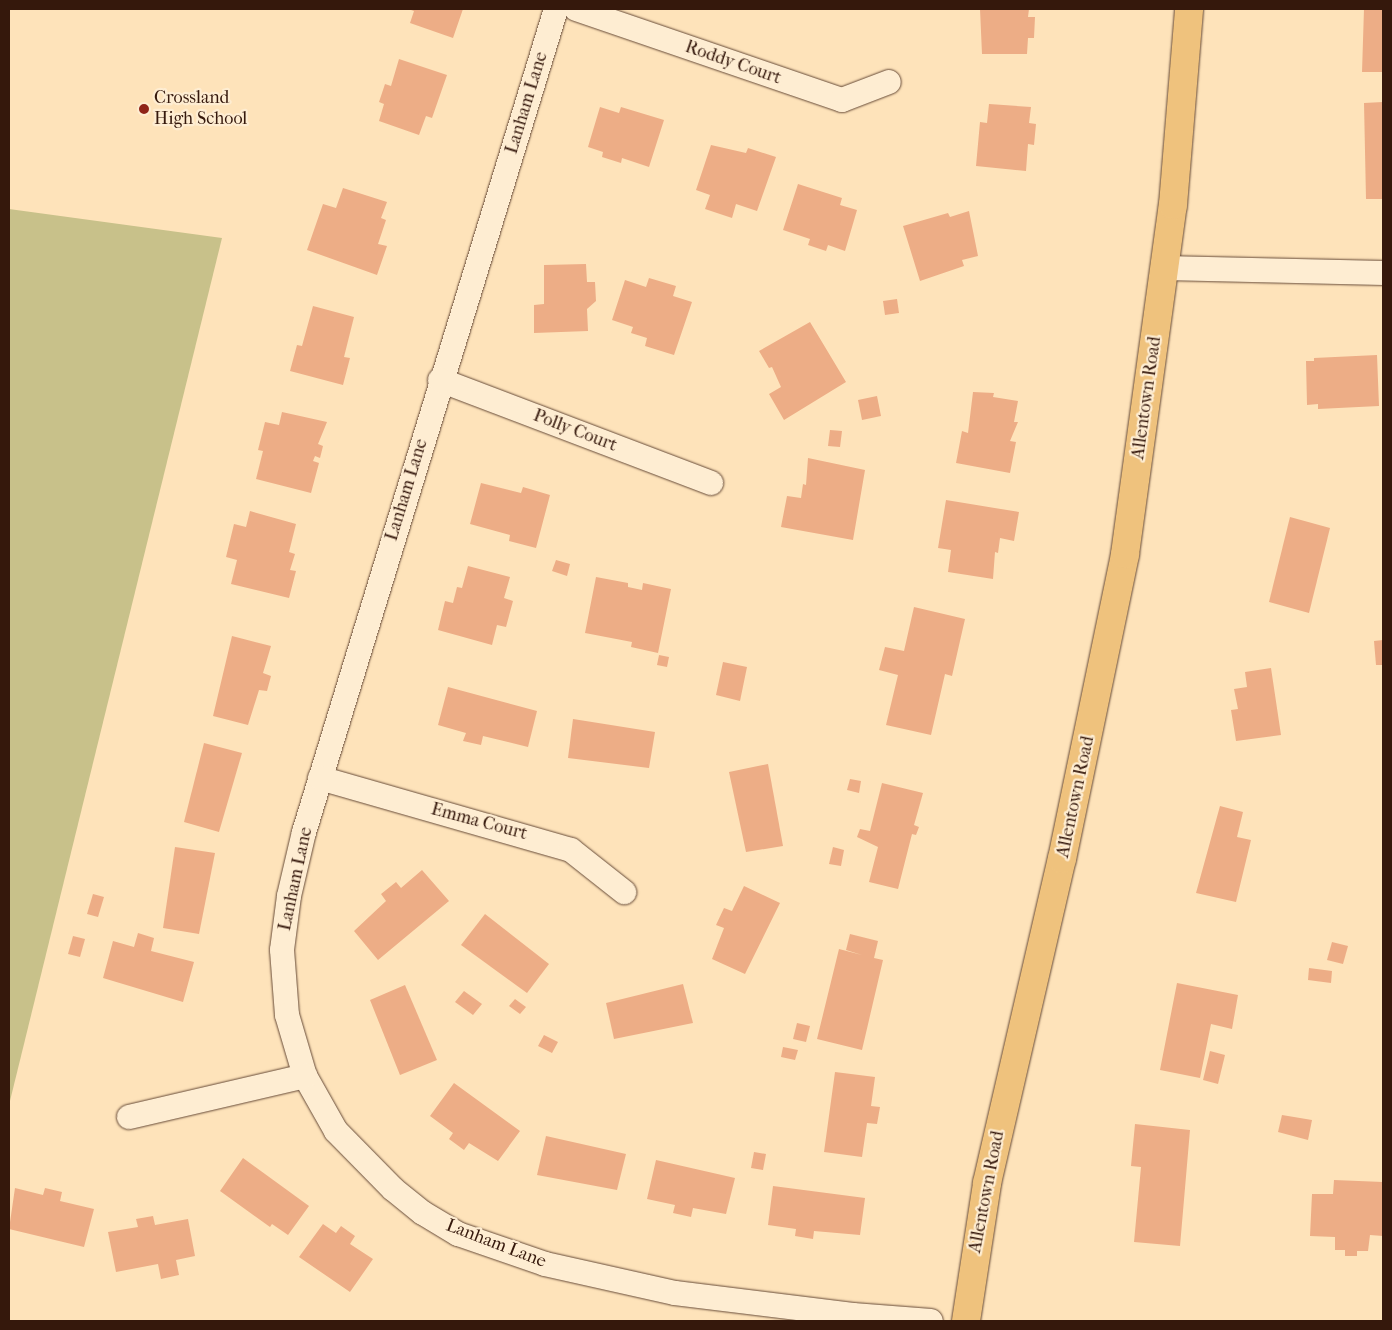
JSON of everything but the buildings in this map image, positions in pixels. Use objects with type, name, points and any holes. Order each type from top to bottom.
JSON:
[{"type":"main road","name":"Allentown Road","points":[[966,1321],[987,1183],[1062,859],[1125,554],[1165,268],[1189,9]]},
{"type":"street","name":"Lanham Lane","points":[[556,9],[440,380],[320,778],[289,896],[282,950],[287,1015],[305,1076],[336,1130],[363,1161],[422,1213],[458,1234],[546,1264],[675,1293],[853,1315],[931,1321]]},
{"type":"street","name":"Roddy Court","points":[[576,9],[842,100],[889,82]]},
{"type":"street","points":[[1165,268],[1383,273]]},
{"type":"street","name":"Polly Court","points":[[440,380],[711,482]]},
{"type":"street","name":"Emma Court","points":[[320,778],[563,847],[584,857],[624,892]]},
{"type":"street","points":[[129,1117],[305,1076]]},
{"type":"shaded area","points":[[9,209],[222,238],[9,1105]]},
{"type":"place","name":"Crossland High School","points":[[144,109]]}]
